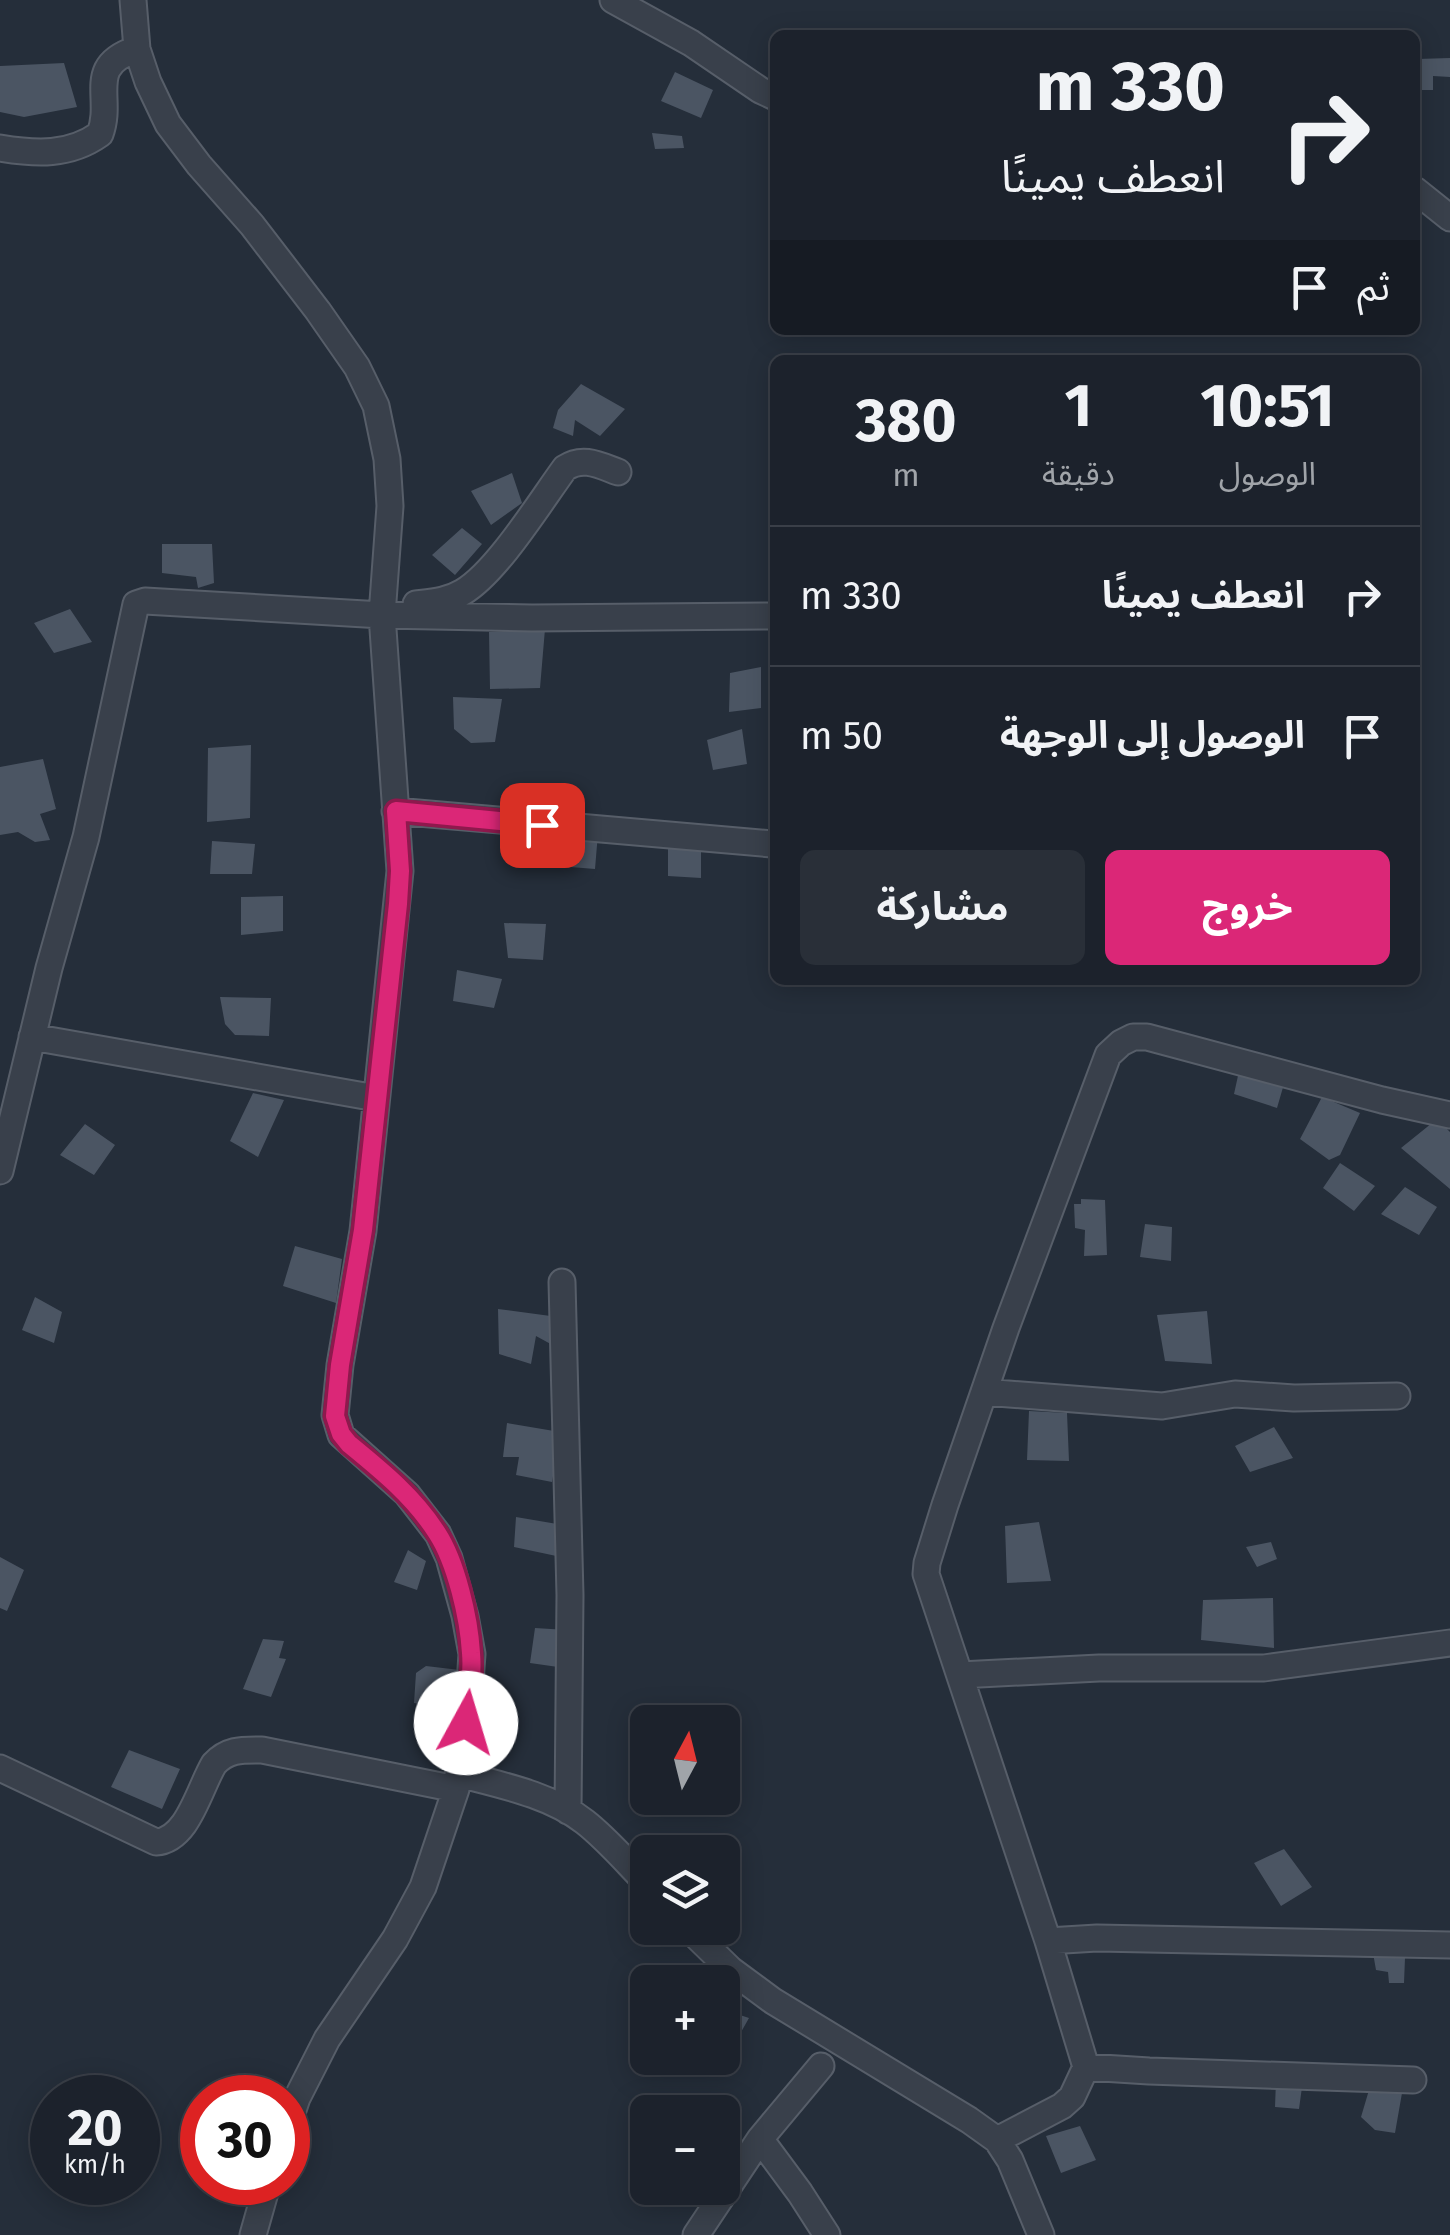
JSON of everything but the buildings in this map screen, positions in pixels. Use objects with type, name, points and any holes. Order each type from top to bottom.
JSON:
[{"type":"street","points":[[132,0],[138,49],[168,124],[252,225],[357,367],[376,406],[388,459],[400,871],[363,1230],[335,1416],[349,1444],[407,1494],[438,1534],[466,1616],[472,1654],[458,1782],[422,1888],[395,1939],[327,2039],[308,2075]]},
{"type":"street","points":[[612,0],[692,43],[770,94]]},
{"type":"street","points":[[0,148],[42,154],[72,149],[100,134],[104,122],[103,77],[112,61],[138,49]]},
{"type":"street","points":[[1420,194],[1450,218]]},
{"type":"street","points":[[392,616],[408,606],[444,601],[468,588],[506,548],[572,463],[591,462],[618,472]]},
{"type":"street","points":[[0,1171],[86,837],[136,604],[145,601],[392,616],[770,616]]},
{"type":"street","points":[[396,811],[770,844]]},
{"type":"street","points":[[997,2140],[1062,2106],[1072,2096],[1086,2067],[926,1574],[926,1563],[1038,1240],[1108,1055],[1120,1043],[1147,1036],[1450,1115]]},
{"type":"street","points":[[32,1037],[376,1098]]},
{"type":"street","points":[[562,1282],[570,1595],[568,1811]]},
{"type":"street","points":[[984,1392],[1162,1406],[1235,1394],[1397,1396]]},
{"type":"street","points":[[960,1675],[1099,1668],[1264,1668],[1450,1643]]},
{"type":"street","points":[[0,1768],[162,1842],[178,1834],[222,1755],[237,1750],[262,1750],[540,1798],[585,1822],[630,1866]]},
{"type":"street","points":[[1048,1941],[1097,1938],[1450,1945]]},
{"type":"street","points":[[705,1945],[730,1970],[773,2001],[997,2140],[1010,2160],[1041,2235]]},
{"type":"street","points":[[696,2235],[760,2139],[822,2066]]},
{"type":"street","points":[[1086,2067],[1413,2080]]},
{"type":"street","points":[[760,2139],[827,2235]]},
{"type":"street","points":[[253,2235],[261,2205]]},
{"type":"route","points":[[466,1723],[472,1654],[466,1616],[449,1558],[438,1534],[407,1494],[349,1444],[335,1416],[363,1230],[398,904],[396,811],[542,825]]}]
